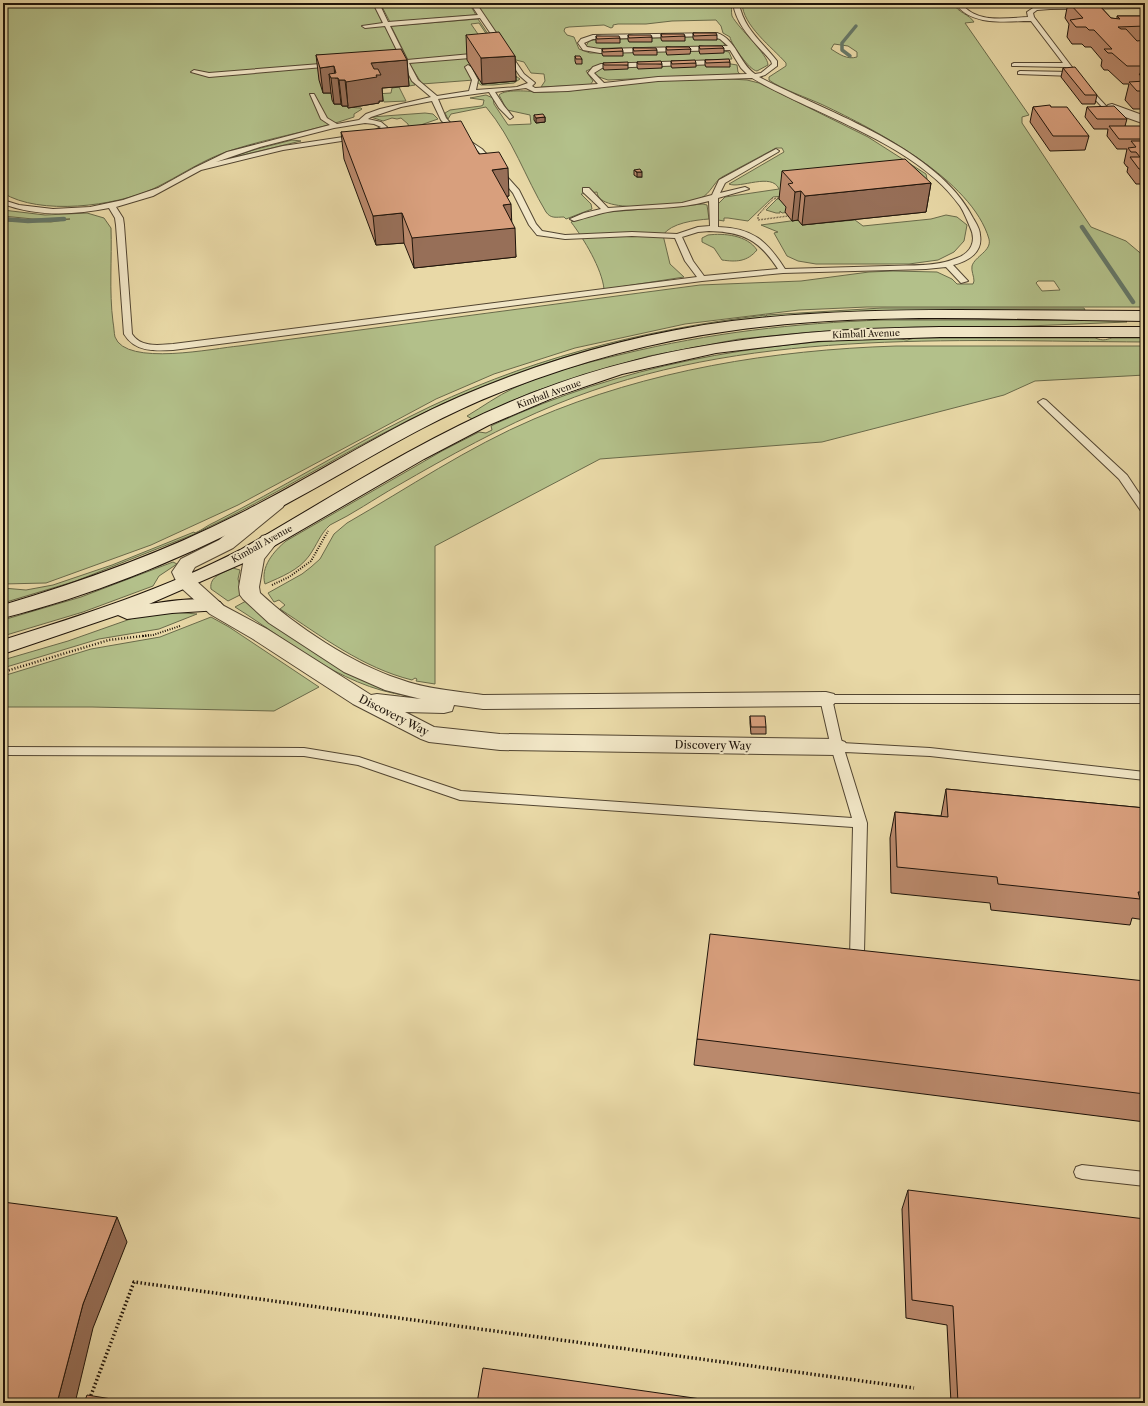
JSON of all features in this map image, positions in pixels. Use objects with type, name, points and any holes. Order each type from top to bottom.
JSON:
[{"type":"main road","points":[[1109,108],[1145,120]]},
{"type":"main road","name":"Kimball Avenue","points":[[3,612],[128,570],[218,532],[276,503],[389,440],[486,392],[575,361],[660,339],[740,325],[798,319],[933,315],[1145,316]]},
{"type":"main road","points":[[1083,333],[1145,328]]},
{"type":"main road","name":"Kimball Avenue","points":[[3,647],[77,623],[185,581],[244,556],[269,540],[476,424],[550,392],[626,369],[711,350],[814,336],[924,333],[1145,332]]},
{"type":"main road","points":[[185,581],[182,572],[188,563],[226,544],[276,503]]},
{"type":"main road","points":[[269,540],[254,558],[249,587],[250,595],[276,619],[352,667],[393,685],[435,695],[483,702]]},
{"type":"main road","name":"Discovery Way","points":[[185,581],[212,606],[361,699],[429,734],[500,742],[837,747]]},
{"type":"main road","points":[[77,623],[150,610],[212,606]]},
{"type":"main road","points":[[361,699],[411,706],[453,706],[483,702],[826,699]]},
{"type":"lane","points":[[376,3],[403,60],[418,85],[429,92],[436,99],[442,119],[459,136],[480,150],[497,169],[516,192],[533,225],[540,233],[559,237],[632,234],[678,236],[685,232],[714,228],[752,237],[762,243],[783,271]]},
{"type":"lane","points":[[360,122],[366,115],[379,110],[472,93],[527,86],[532,83],[522,75],[473,3]]},
{"type":"lane","points":[[527,86],[534,90],[544,90],[658,79],[754,76],[771,69],[775,66],[774,61],[746,28],[739,16],[736,3]]},
{"type":"lane","points":[[958,3],[965,13],[979,19],[1032,19]]},
{"type":"lane","points":[[1109,108],[1074,74],[1032,19],[1030,12],[1036,8],[1082,5],[1145,6]]},
{"type":"lane","points":[[365,26],[482,16]]},
{"type":"lane","points":[[731,48],[600,51],[585,49],[581,43],[583,40],[593,37],[709,34],[724,37],[731,48],[733,62]]},
{"type":"lane","points":[[498,54],[507,53]]},
{"type":"lane","points":[[403,60],[491,54]]},
{"type":"lane","points":[[111,206],[119,218],[120,225],[128,334],[131,341],[140,346],[148,347],[174,347],[702,279],[783,271],[926,267],[960,261],[969,256],[977,244],[977,235],[970,215],[951,192],[923,168],[857,127],[754,76],[733,62],[601,66],[595,68],[591,73],[602,85]]},
{"type":"lane","points":[[194,72],[209,75],[340,64]]},
{"type":"lane","points":[[1014,65],[1068,65]]},
{"type":"lane","points":[[468,67],[475,80],[472,93]]},
{"type":"lane","points":[[1020,73],[1074,74]]},
{"type":"lane","points":[[491,90],[501,107],[510,117]]},
{"type":"lane","points":[[312,95],[324,119],[336,126]]},
{"type":"lane","points":[[3,202],[24,208],[52,210],[111,206],[148,195],[216,159],[239,150],[336,126],[360,122],[381,124],[384,129],[372,135],[283,148],[196,170]]},
{"type":"lane","points":[[714,228],[714,197],[719,187],[728,178],[776,151]]},
{"type":"lane","points":[[574,218],[592,212],[606,210],[681,205],[745,189]]},
{"type":"lane","points":[[586,190],[606,210]]},
{"type":"lane","points":[[678,236],[690,261],[702,279]]},
{"type":"lane","points":[[948,264],[964,280]]},
{"type":"lane","points":[[1043,402],[1123,476],[1145,509]]},
{"type":"lane","points":[[880,959],[857,957],[860,823],[837,747],[826,699],[1145,699]]},
{"type":"lane","points":[[837,747],[916,751],[1145,776]]},
{"type":"lane","points":[[3,751],[304,752],[359,761],[460,795],[860,823]]},
{"type":"lane","points":[[1082,1172],[1145,1179]]},
{"type":"path","points":[[758,220],[758,215],[773,199],[784,197]]},
{"type":"path","points":[[754,224],[758,220],[788,216]]},
{"type":"path","points":[[266,588],[289,577],[311,561],[326,533],[332,528]]},
{"type":"path","points":[[3,672],[109,640],[153,635],[183,625]]},
{"type":"path","points":[[88,1403],[134,1282],[914,1388]]},
{"type":"green space","points":[[3,3],[373,3],[383,23],[381,23],[385,26],[415,85],[409,86],[403,74],[337,92],[334,104],[341,104],[342,106],[362,109],[354,114],[354,117],[247,145],[221,154],[153,189],[137,195],[99,204],[78,206],[37,204],[19,200],[3,193]]},
{"type":"green space","points":[[380,3],[403,3],[406,7],[417,6],[417,3],[457,3],[459,5],[467,6],[466,3],[469,3],[476,15],[390,22]]},
{"type":"green space","points":[[475,3],[731,3],[732,16],[763,54],[768,65],[757,71],[750,67],[737,51],[730,37],[723,33],[721,26],[716,20],[618,24],[613,25],[611,28],[604,25],[569,27],[565,28],[564,31],[567,35],[574,37],[579,49],[590,53],[719,50],[729,52],[732,59],[600,65],[586,71],[593,81],[590,85],[541,87],[545,81],[544,74],[531,73],[524,62],[516,60]]},
{"type":"green space","points":[[742,3],[953,3],[974,22],[965,23],[1029,115],[1022,117],[1022,123],[1091,227],[1126,241],[1145,257],[1145,307],[867,307],[799,310],[685,324],[575,348],[494,374],[436,399],[238,505],[151,545],[46,583],[3,584],[3,221],[51,222],[70,219],[33,219],[3,216],[3,210],[45,215],[87,213],[104,218],[111,228],[111,299],[115,337],[123,346],[136,351],[153,354],[172,354],[211,350],[700,285],[801,281],[869,272],[893,271],[937,272],[952,279],[957,284],[973,284],[972,266],[976,259],[988,247],[989,239],[979,217],[963,197],[943,177],[920,159],[894,143],[869,128],[823,105],[787,90],[769,80],[769,77],[786,66],[786,63],[759,36],[747,20]],"holes":[[[834,44],[848,46],[857,52],[857,57],[850,58],[840,55],[831,49]],[[1038,281],[1054,281],[1060,290],[1042,291],[1036,283]]]},
{"type":"green space","points":[[478,19],[500,52],[408,60],[391,26]],"holes":[[[479,23],[487,35],[487,47],[471,24]]]},
{"type":"green space","points":[[711,36],[720,39],[725,46],[601,51],[586,46],[589,41],[594,40]]},
{"type":"green space","points":[[497,55],[482,84],[516,81],[515,78],[517,77],[513,74],[520,79],[514,83],[493,85],[481,85],[474,80],[422,84],[409,63]]},
{"type":"green space","points":[[725,63],[737,65],[738,72],[740,74],[608,80],[596,76],[594,73],[595,70],[601,68]]},
{"type":"green space","points":[[747,80],[759,83],[868,137],[926,174],[927,179],[922,181],[884,181],[812,188],[818,195],[780,199],[790,212],[782,213],[780,211],[780,213],[776,213],[766,210],[777,199],[815,195],[813,193],[773,197],[748,221],[728,218],[724,218],[724,221],[718,220],[718,204],[725,197],[779,189],[775,184],[763,181],[734,185],[729,184],[784,152],[782,148],[776,148],[722,177],[701,198],[662,206],[644,207],[612,204],[601,199],[597,192],[581,194],[591,204],[592,209],[566,219],[564,217],[552,217],[546,212],[504,132],[486,107],[451,114],[448,119],[445,113],[450,110],[481,106],[483,105],[484,100],[470,98],[486,95],[493,98],[494,104],[508,125],[531,124],[530,115],[507,110],[499,95],[514,91],[571,91],[651,81]]},
{"type":"green space","points":[[399,87],[406,101],[384,102],[380,95],[376,94],[391,93],[392,88]]},
{"type":"green space","points":[[425,113],[433,114],[438,119],[409,129],[408,124],[401,118],[392,118],[383,121],[371,117]]},
{"type":"green space","points":[[292,140],[301,141],[222,160],[253,150]]},
{"type":"green space","points":[[703,204],[707,205],[709,219],[690,221],[677,225],[663,235],[670,264],[684,277],[613,288],[604,289],[600,272],[592,254],[571,222],[597,213]]},
{"type":"green space","points":[[946,215],[957,217],[967,225],[964,241],[954,252],[938,260],[909,264],[816,264],[798,261],[787,256],[774,233],[778,232],[761,225],[798,220],[802,225],[855,220],[863,226],[931,219]]},
{"type":"green space","points":[[721,234],[735,236],[747,241],[757,250],[745,259],[732,261],[722,260],[714,248],[702,242],[702,238],[708,235]]},
{"type":"green space","points":[[882,308],[1084,308],[1085,310],[866,311],[768,317],[766,315]]},
{"type":"green space","points":[[765,315],[766,317],[683,329],[620,342],[559,359],[499,380],[408,420],[255,504],[192,535],[76,581],[3,603],[3,588],[26,590],[53,585],[112,565],[194,532],[195,533],[409,417],[494,379],[582,350],[627,339],[719,321]]},
{"type":"green space","points":[[1125,320],[1127,322],[979,328],[861,329],[739,339],[649,356],[587,374],[530,393],[472,419],[467,416],[502,394],[527,382],[567,368],[623,354],[688,340],[752,330],[850,321]]},
{"type":"green space","points":[[893,338],[907,340],[915,338],[1095,338],[1104,340],[1112,338],[1145,338],[1145,342],[922,341],[847,344],[773,351],[700,362],[628,379],[557,404],[495,432],[388,491],[330,525],[305,561],[289,573],[265,584],[264,572],[266,566],[277,550],[286,541],[442,451],[479,432],[486,433],[492,430],[491,426],[542,404],[640,372],[690,360],[740,351],[791,345],[842,340]]},
{"type":"green space","points":[[896,346],[1145,346],[1145,375],[1035,381],[1004,395],[822,442],[600,459],[435,546],[435,684],[416,681],[417,679],[415,678],[412,680],[376,668],[343,650],[280,609],[285,605],[279,600],[274,602],[268,593],[302,574],[311,567],[320,559],[334,534],[347,523],[486,442],[534,419],[577,402],[621,387],[666,375],[757,358],[850,348]]},
{"type":"green space","points":[[173,562],[177,564],[159,576],[153,586],[83,612],[3,636],[3,620],[81,597]]},
{"type":"green space","points":[[233,568],[240,570],[238,579],[242,594],[228,601],[211,589],[211,585],[214,578]]},
{"type":"green space","points":[[246,601],[250,606],[266,617],[421,697],[394,694],[346,677],[301,651],[235,607]]},
{"type":"green space","points":[[173,612],[197,614],[159,629],[99,639],[3,668],[3,660],[68,641],[136,617]]},
{"type":"green space","points":[[211,617],[229,627],[319,687],[274,711],[92,707],[3,707],[3,676],[91,649],[160,637]]},
{"type":"building","points":[[1069,3],[1097,3],[1111,18],[1120,19],[1117,16],[1145,16],[1145,26],[1118,27],[1121,29],[1126,29],[1137,41],[1145,40],[1145,66],[1127,66],[1112,53],[1108,53],[1104,49],[1112,49],[1094,30],[1089,30],[1086,27],[1076,27],[1070,20],[1083,18]]},
{"type":"building","points":[[499,32],[515,56],[481,58],[466,35]]},
{"type":"building","points":[[693,33],[716,33],[717,35],[694,36]]},
{"type":"building","points":[[661,34],[684,34],[685,36],[662,37]]},
{"type":"building","points":[[628,35],[651,35],[652,37],[629,38]]},
{"type":"building","points":[[596,36],[619,36],[620,38],[597,39]]},
{"type":"building","points":[[699,46],[722,46],[724,48],[700,49]]},
{"type":"building","points":[[666,47],[689,47],[691,49],[667,50]]},
{"type":"building","points":[[622,48],[623,51],[603,52],[602,49]]},
{"type":"building","points":[[633,48],[656,48],[657,50],[634,51]]},
{"type":"building","points":[[401,49],[407,60],[371,63],[374,69],[378,69],[381,75],[346,82],[345,80],[339,80],[338,78],[331,78],[329,74],[336,73],[334,66],[320,68],[316,55]]},
{"type":"building","points":[[575,56],[580,56],[582,59],[576,59]]},
{"type":"building","points":[[729,59],[730,62],[706,63],[705,60]]},
{"type":"building","points":[[695,60],[696,63],[672,64],[671,61]]},
{"type":"building","points":[[661,61],[662,64],[638,64],[637,62]]},
{"type":"building","points":[[628,62],[628,65],[604,65],[603,63]]},
{"type":"building","points":[[1075,67],[1097,95],[1085,95],[1063,68]]},
{"type":"building","points":[[1145,73],[1145,81],[1139,74]]},
{"type":"building","points":[[1145,81],[1145,91],[1137,91],[1129,82]]},
{"type":"building","points":[[1050,105],[1051,107],[1067,107],[1089,136],[1053,136],[1033,107]]},
{"type":"building","points":[[1114,106],[1127,119],[1097,119],[1087,107]]},
{"type":"building","points":[[543,114],[545,117],[536,118],[534,115]]},
{"type":"building","points":[[461,121],[479,154],[499,152],[508,168],[492,170],[511,204],[503,205],[515,228],[412,238],[402,213],[373,216],[341,132]]},
{"type":"building","points":[[1109,126],[1140,126],[1145,132],[1145,139],[1119,139]]},
{"type":"building","points":[[1131,141],[1145,141],[1145,169],[1139,169],[1130,157],[1140,157],[1136,152],[1131,152],[1128,148],[1136,147]]},
{"type":"building","points":[[905,159],[931,183],[805,196],[801,191],[795,192],[788,184],[793,183],[782,171]]},
{"type":"building","points":[[640,169],[642,172],[637,172],[634,170]]},
{"type":"building","points":[[750,716],[765,716],[766,727],[751,727]]},
{"type":"building","points":[[946,789],[1145,808],[1145,892],[1138,892],[1140,899],[998,884],[997,877],[897,867],[895,812],[948,817]]},
{"type":"building","points":[[710,934],[1145,981],[1145,1094],[697,1039]]},
{"type":"building","points":[[908,1190],[1145,1219],[1145,1403],[958,1403],[953,1306],[912,1300]]},
{"type":"building","points":[[3,1202],[117,1217],[83,1304],[57,1403],[3,1403]]},
{"type":"building","points":[[483,1368],[729,1403],[477,1403]]},
{"type":"building","points":[[87,1395],[136,1403],[84,1403]]},
{"type":"waterway","points":[[850,56],[842,50],[842,43],[856,26]]},
{"type":"waterway","points":[[3,219],[28,221],[64,219]]},
{"type":"waterway","points":[[1082,227],[1133,302]]}]
